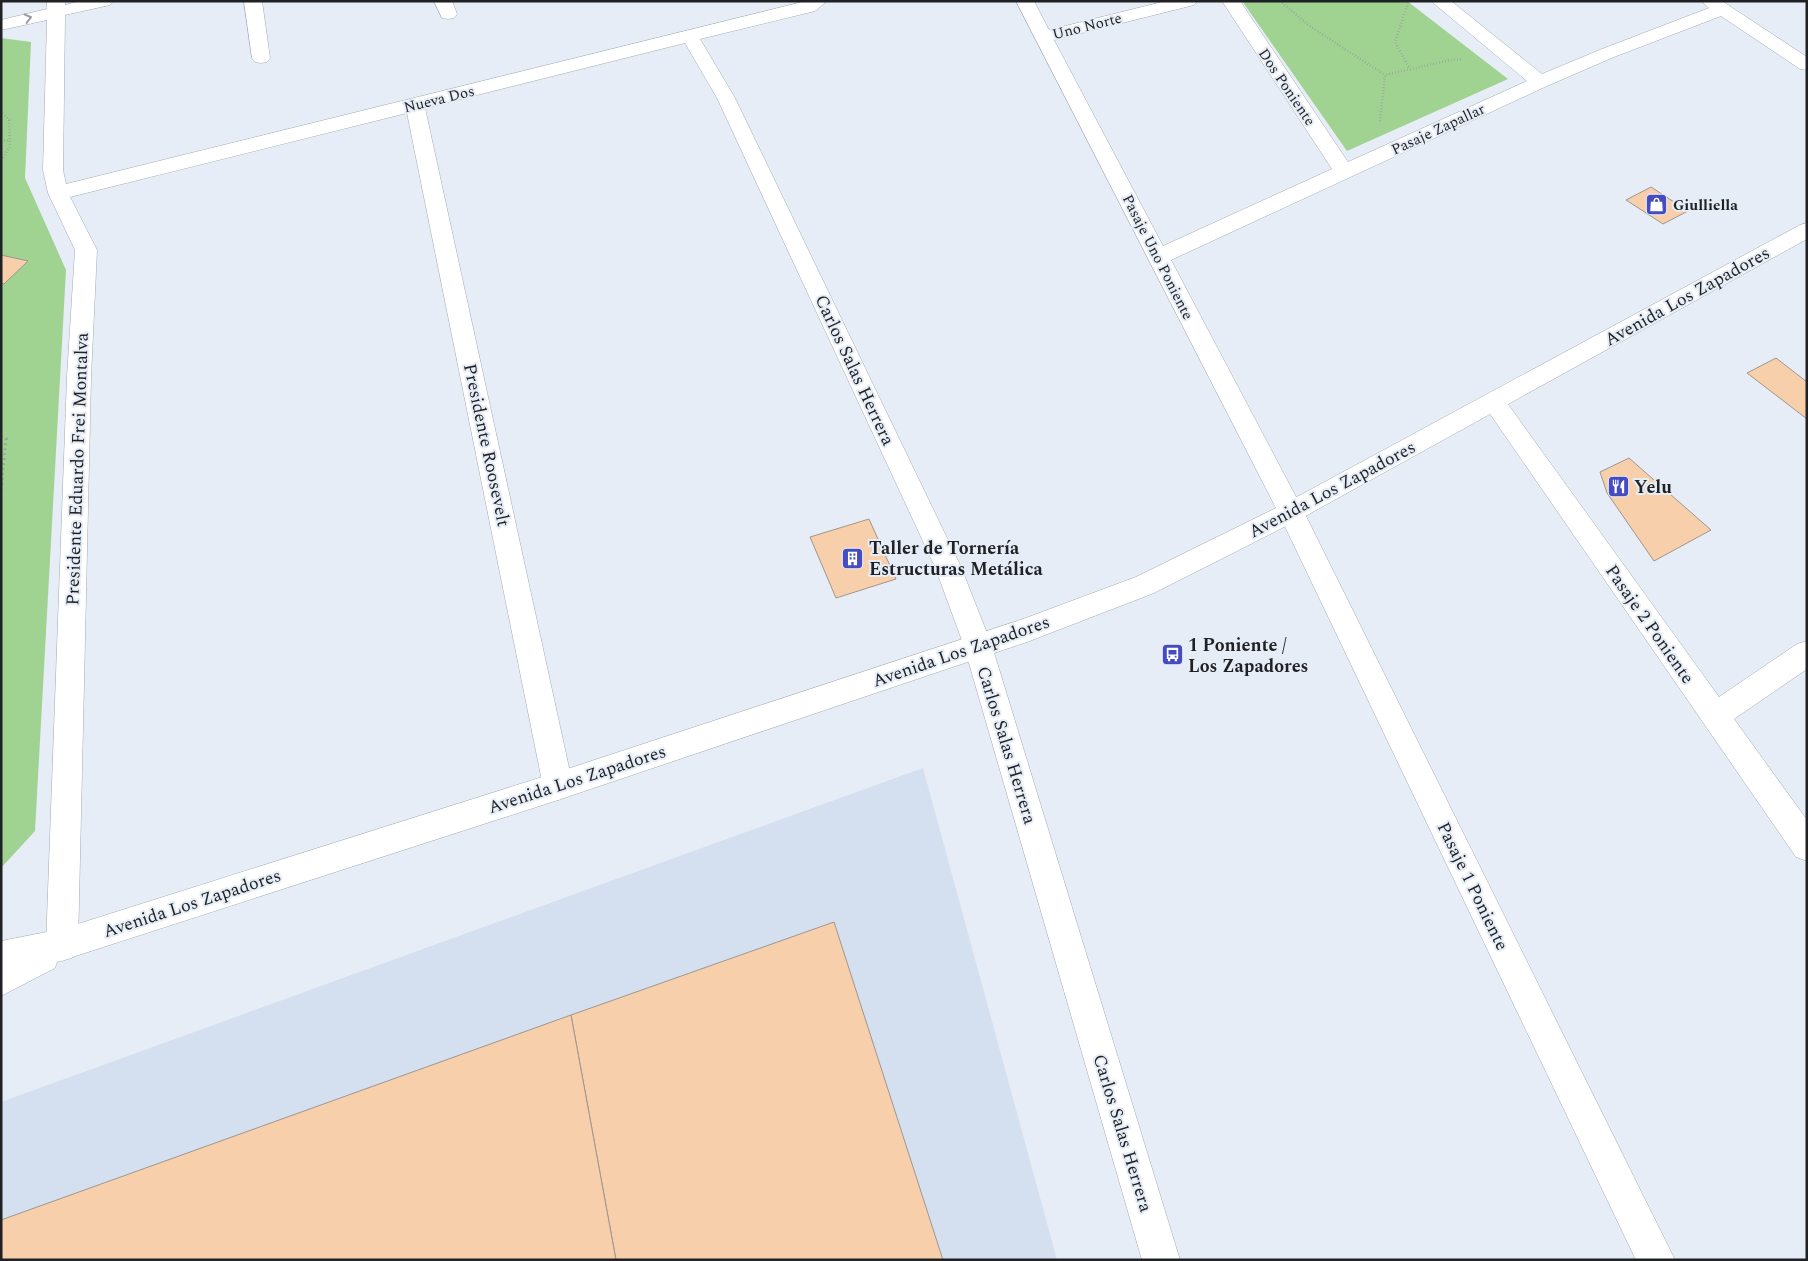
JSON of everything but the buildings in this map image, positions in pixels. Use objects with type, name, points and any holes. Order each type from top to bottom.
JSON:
[{"type":"street","points":[[1,25],[56,6],[104,1]]},
{"type":"street","points":[[252,1],[261,58]]},
{"type":"street","name":"Nueva Dos","points":[[58,193],[809,7],[818,1]]},
{"type":"street","name":"Pasaje Uno Poniente","points":[[1026,1],[1291,512]]},
{"type":"street","name":"Uno Norte","points":[[1044,37],[1188,1]]},
{"type":"street","name":"Dos Poniente","points":[[1230,1],[1344,172]]},
{"type":"street","points":[[1440,1],[1540,82]]},
{"type":"street","points":[[1716,5],[1807,65]]},
{"type":"street","name":"Pasaje Zapallar","points":[[1158,257],[1540,82],[1716,5]]},
{"type":"street","name":"Presidente Eduardo Frei Montalva","points":[[56,6],[53,170],[58,193],[86,250],[79,386],[62,945]]},
{"type":"street","name":"Carlos Salas Herrera","points":[[690,37],[726,98],[948,567],[978,646],[1161,1260]]},
{"type":"street","name":"Presidente Roosevelt","points":[[415,105],[558,786]]},
{"type":"street","name":"Avenida Los Zapadores","points":[[1,956],[62,945],[558,786],[1070,615],[1145,585],[1291,512],[1807,230]]},
{"type":"street","name":"Pasaje 2 Poniente","points":[[1494,402],[1807,846]]},
{"type":"street","name":"Pasaje 1 Poniente","points":[[1291,512],[1656,1260]]},
{"type":"street","points":[[1715,716],[1807,652]]},
{"type":"street","name":"Avenida Los Zapadores","points":[[1,980],[62,945]]},
{"type":"path","points":[[1280,1],[1311,27],[1385,75],[1450,60],[1510,58]]},
{"type":"path","points":[[1409,1],[1395,42],[1410,69]]},
{"type":"path","points":[[1377,157],[1385,75]]},
{"type":"path","points":[[1,111],[10,120],[10,146],[1,161]]},
{"type":"path","points":[[1,142],[10,140]]},
{"type":"path","points":[[1,438],[6,439],[1,490]]},
{"type":"shaded area","points":[[923,768],[1057,1260],[1,1260],[1,1102]]},
{"type":"green space","points":[[1242,1],[1407,1],[1508,79],[1347,151]]},
{"type":"green space","points":[[1,38],[31,42],[25,178],[66,270],[35,831],[1,868]]},
{"type":"place","name":"Giulliella","points":[[1657,205]]},
{"type":"place","name":"Yelu","points":[[1618,487]]},
{"type":"place","name":"Taller de Tornería Estructuras Metálica","points":[[853,558]]},
{"type":"place","name":"1 Poniente / Los Zapadores","points":[[1172,655]]}]
